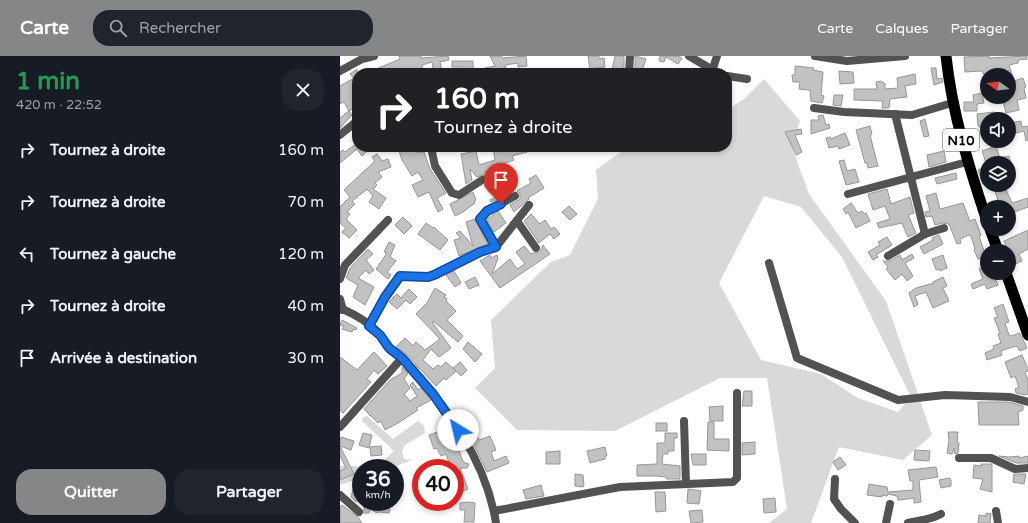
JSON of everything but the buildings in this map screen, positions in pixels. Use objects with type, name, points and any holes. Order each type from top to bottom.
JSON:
[{"type":"highway","name":"N10","points":[[946,56],[952,103],[967,162],[980,200]]},
{"type":"highway","points":[[1009,280],[1028,332]]},
{"type":"street","points":[[340,71],[362,59],[374,56]]},
{"type":"street","points":[[629,68],[630,56]]},
{"type":"street","points":[[689,56],[708,68]]},
{"type":"street","points":[[716,68],[717,56]]},
{"type":"street","points":[[815,56],[837,60],[905,56]]},
{"type":"street","points":[[732,76],[747,78]]},
{"type":"street","points":[[814,108],[844,112],[920,114],[952,103]]},
{"type":"street","points":[[894,114],[925,234]]},
{"type":"street","points":[[340,135],[352,125]]},
{"type":"street","points":[[432,152],[435,166],[452,193],[459,195],[482,180]]},
{"type":"street","points":[[848,194],[910,176],[967,162]]},
{"type":"street","points":[[496,247],[480,219],[487,211],[514,196]]},
{"type":"street","points":[[369,326],[385,297],[400,276],[428,277],[480,252],[496,247],[529,205]]},
{"type":"street","points":[[340,279],[345,265],[388,220]]},
{"type":"street","points":[[517,221],[536,248]]},
{"type":"street","points":[[888,256],[925,234],[944,228]]},
{"type":"street","points":[[769,263],[797,358],[898,400],[945,395],[1010,397],[1028,402]]},
{"type":"street","points":[[340,300],[342,309],[369,326],[380,335],[389,348],[402,358],[433,394],[472,452],[486,483],[496,523]]},
{"type":"street","points":[[340,427],[402,358]]},
{"type":"street","points":[[494,511],[620,487],[734,482],[737,478],[737,393]]},
{"type":"street","points":[[684,421],[686,484]]},
{"type":"street","points":[[959,458],[991,458],[1014,468],[1028,468]]},
{"type":"street","points":[[835,479],[834,499],[840,509],[855,523]]},
{"type":"street","points":[[340,495],[359,512]]},
{"type":"street","points":[[877,523],[886,520],[890,504]]},
{"type":"street","points":[[996,511],[998,523]]},
{"type":"street","points":[[908,523],[923,519],[931,520],[941,514]]},
{"type":"shaded area","points":[[764,79],[800,121],[791,145],[809,194],[886,301],[932,435],[903,460],[839,447],[811,523],[769,523],[787,509],[767,378],[720,378],[615,431],[517,430],[475,388],[495,368],[491,320],[551,262],[570,255],[598,199],[596,170],[621,152],[732,152],[732,107],[745,98]],"holes":[[[764,196],[801,207],[842,257],[911,397],[898,412],[858,398],[821,374],[761,360],[719,283]]]},
{"type":"shaded area","points":[[367,416],[393,439],[418,421],[424,426],[425,433],[405,445],[402,452],[404,459],[385,459],[394,451],[362,421],[363,417]]},
{"type":"shaded area","points":[[404,459],[412,460],[404,463]]},
{"type":"shaded area","points":[[340,466],[352,466],[352,481],[340,485]]},
{"type":"route","points":[[458,430],[433,394],[402,358],[389,348],[380,335],[369,326],[385,297],[400,276],[428,277],[480,252],[496,247],[480,219],[487,211],[501,204]]}]
